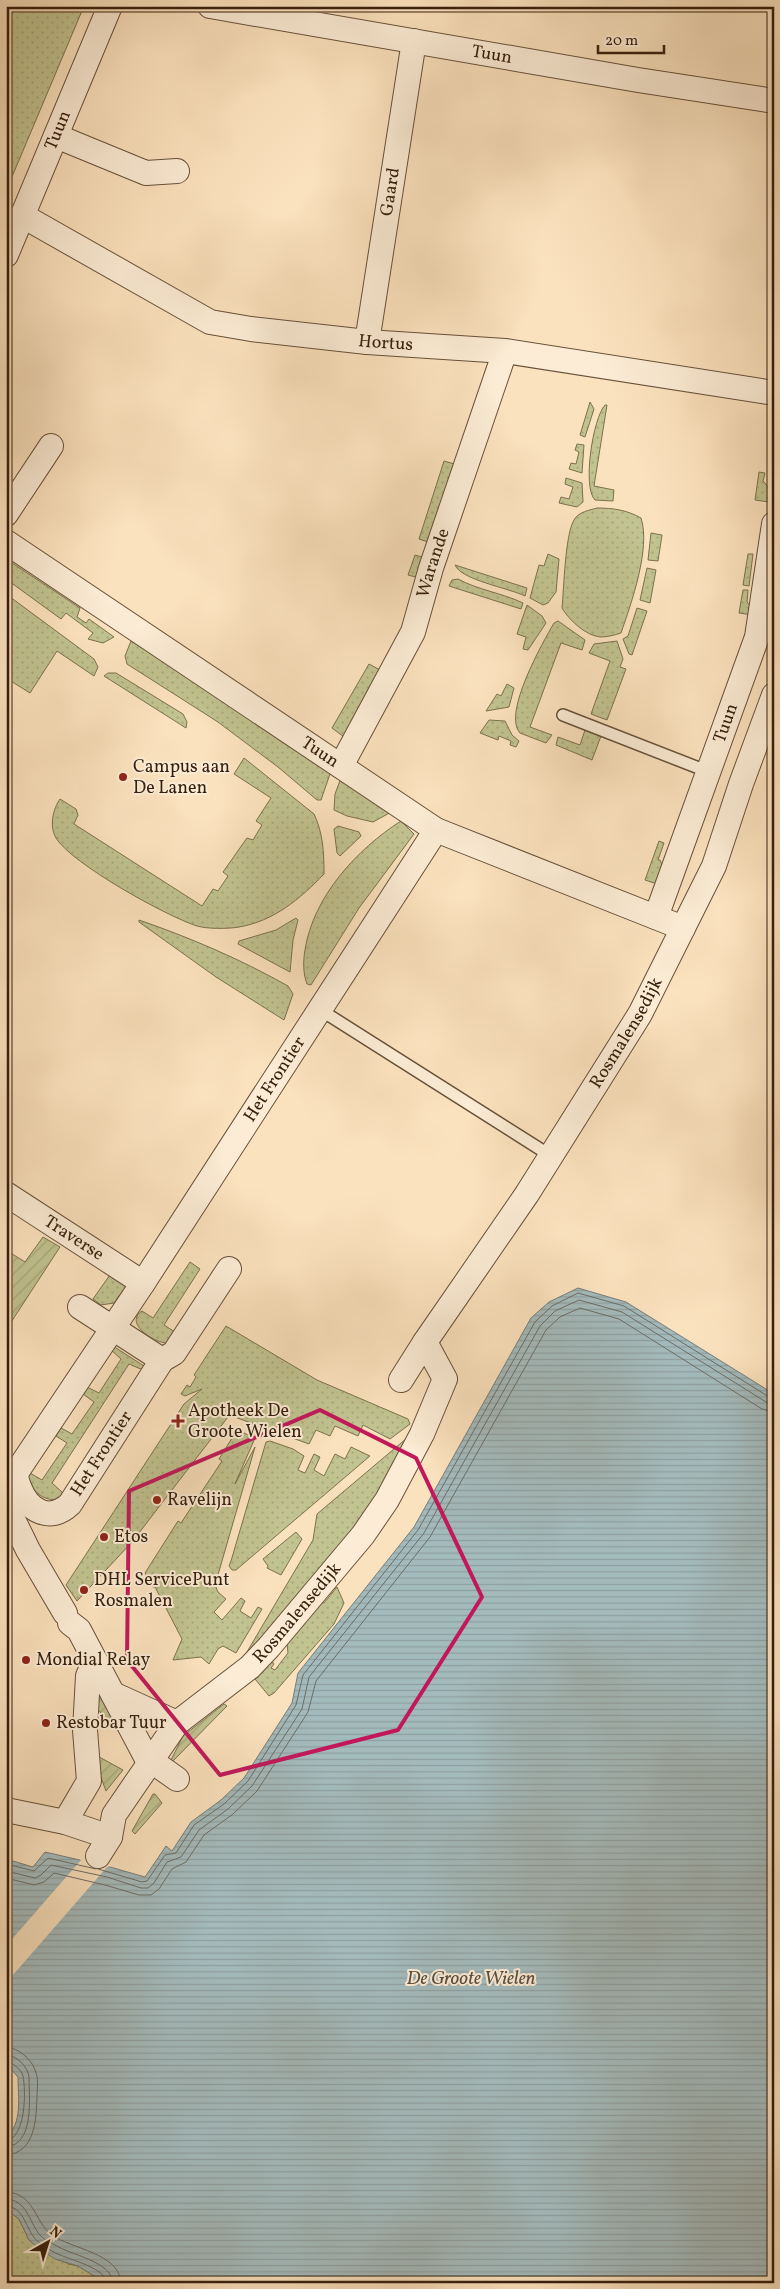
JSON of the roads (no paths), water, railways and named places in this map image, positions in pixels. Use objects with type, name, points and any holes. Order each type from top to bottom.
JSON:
[{"type":"street","name":"Tuun","points":[[6,255],[110,6]]},
{"type":"street","name":"Tuun","points":[[210,6],[638,80],[774,101]]},
{"type":"street","name":"Gaard","points":[[367,342],[414,41]]},
{"type":"street","points":[[56,136],[146,173],[177,171]]},
{"type":"street","name":"Hortus","points":[[23,216],[210,322],[251,329],[367,342],[505,351],[774,393]]},
{"type":"street","name":"Warande","points":[[340,766],[414,632],[431,568],[505,351]]},
{"type":"street","points":[[6,514],[51,446]]},
{"type":"street","name":"Tuun","points":[[656,916],[757,637],[774,524]]},
{"type":"street","name":"Tuun","points":[[6,542],[436,830],[683,928]]},
{"type":"street","name":"Rosmalensedijk","points":[[402,1380],[425,1342],[527,1194],[640,1014],[714,866],[741,784],[774,695]]},
{"type":"street","name":"Het Frontier","points":[[150,1761],[146,1757],[79,1630],[67,1618],[28,1550],[11,1505],[18,1470],[143,1283],[436,830]]},
{"type":"street","name":"Traverse","points":[[6,1194],[143,1283]]},
{"type":"street","name":"Het Frontier","points":[[11,1505],[37,1510],[46,1514],[54,1514],[70,1504],[162,1360],[174,1353],[229,1269]]},
{"type":"street","points":[[80,1307],[162,1360]]},
{"type":"street","name":"Rosmalensedijk","points":[[98,1856],[112,1826],[150,1761],[177,1723],[250,1666],[270,1647],[363,1536],[387,1500],[422,1434],[445,1379],[425,1342]]},
{"type":"street","points":[[95,1660],[88,1676],[87,1685],[85,1730],[89,1781],[112,1826]]},
{"type":"street","points":[[113,1694],[177,1723]]},
{"type":"street","points":[[150,1761],[177,1779]]},
{"type":"street","points":[[65,1822],[89,1781]]},
{"type":"street","points":[[6,1810],[65,1822],[112,1826]]},
{"type":"lane","points":[[563,715],[709,772]]},
{"type":"lane","points":[[319,1009],[551,1156]]},
{"type":"water","name":"De Groote Wielen","points":[[578,1288],[626,1302],[774,1394],[774,2283],[105,2283],[78,2266],[55,2259],[29,2240],[19,2219],[6,2209],[6,2137],[15,2125],[19,2101],[18,2077],[6,2064],[6,1859],[33,1867],[45,1852],[145,1877],[166,1846],[172,1851],[191,1822],[221,1800],[244,1778],[292,1703],[298,1673],[414,1527],[531,1318],[549,1302]]},
{"type":"place","name":"Campus aan De Lanen","points":[[123,777]]},
{"type":"place","name":"Apotheek De Groote Wielen","points":[[178,1421]]},
{"type":"place","name":"Ravelijn","points":[[157,1500]]},
{"type":"place","name":"Etos","points":[[104,1537]]},
{"type":"place","name":"DHL ServicePunt Rosmalen","points":[[84,1590]]},
{"type":"place","name":"Mondial Relay","points":[[26,1660]]},
{"type":"place","name":"Restobar Tuur","points":[[46,1723]]}]
